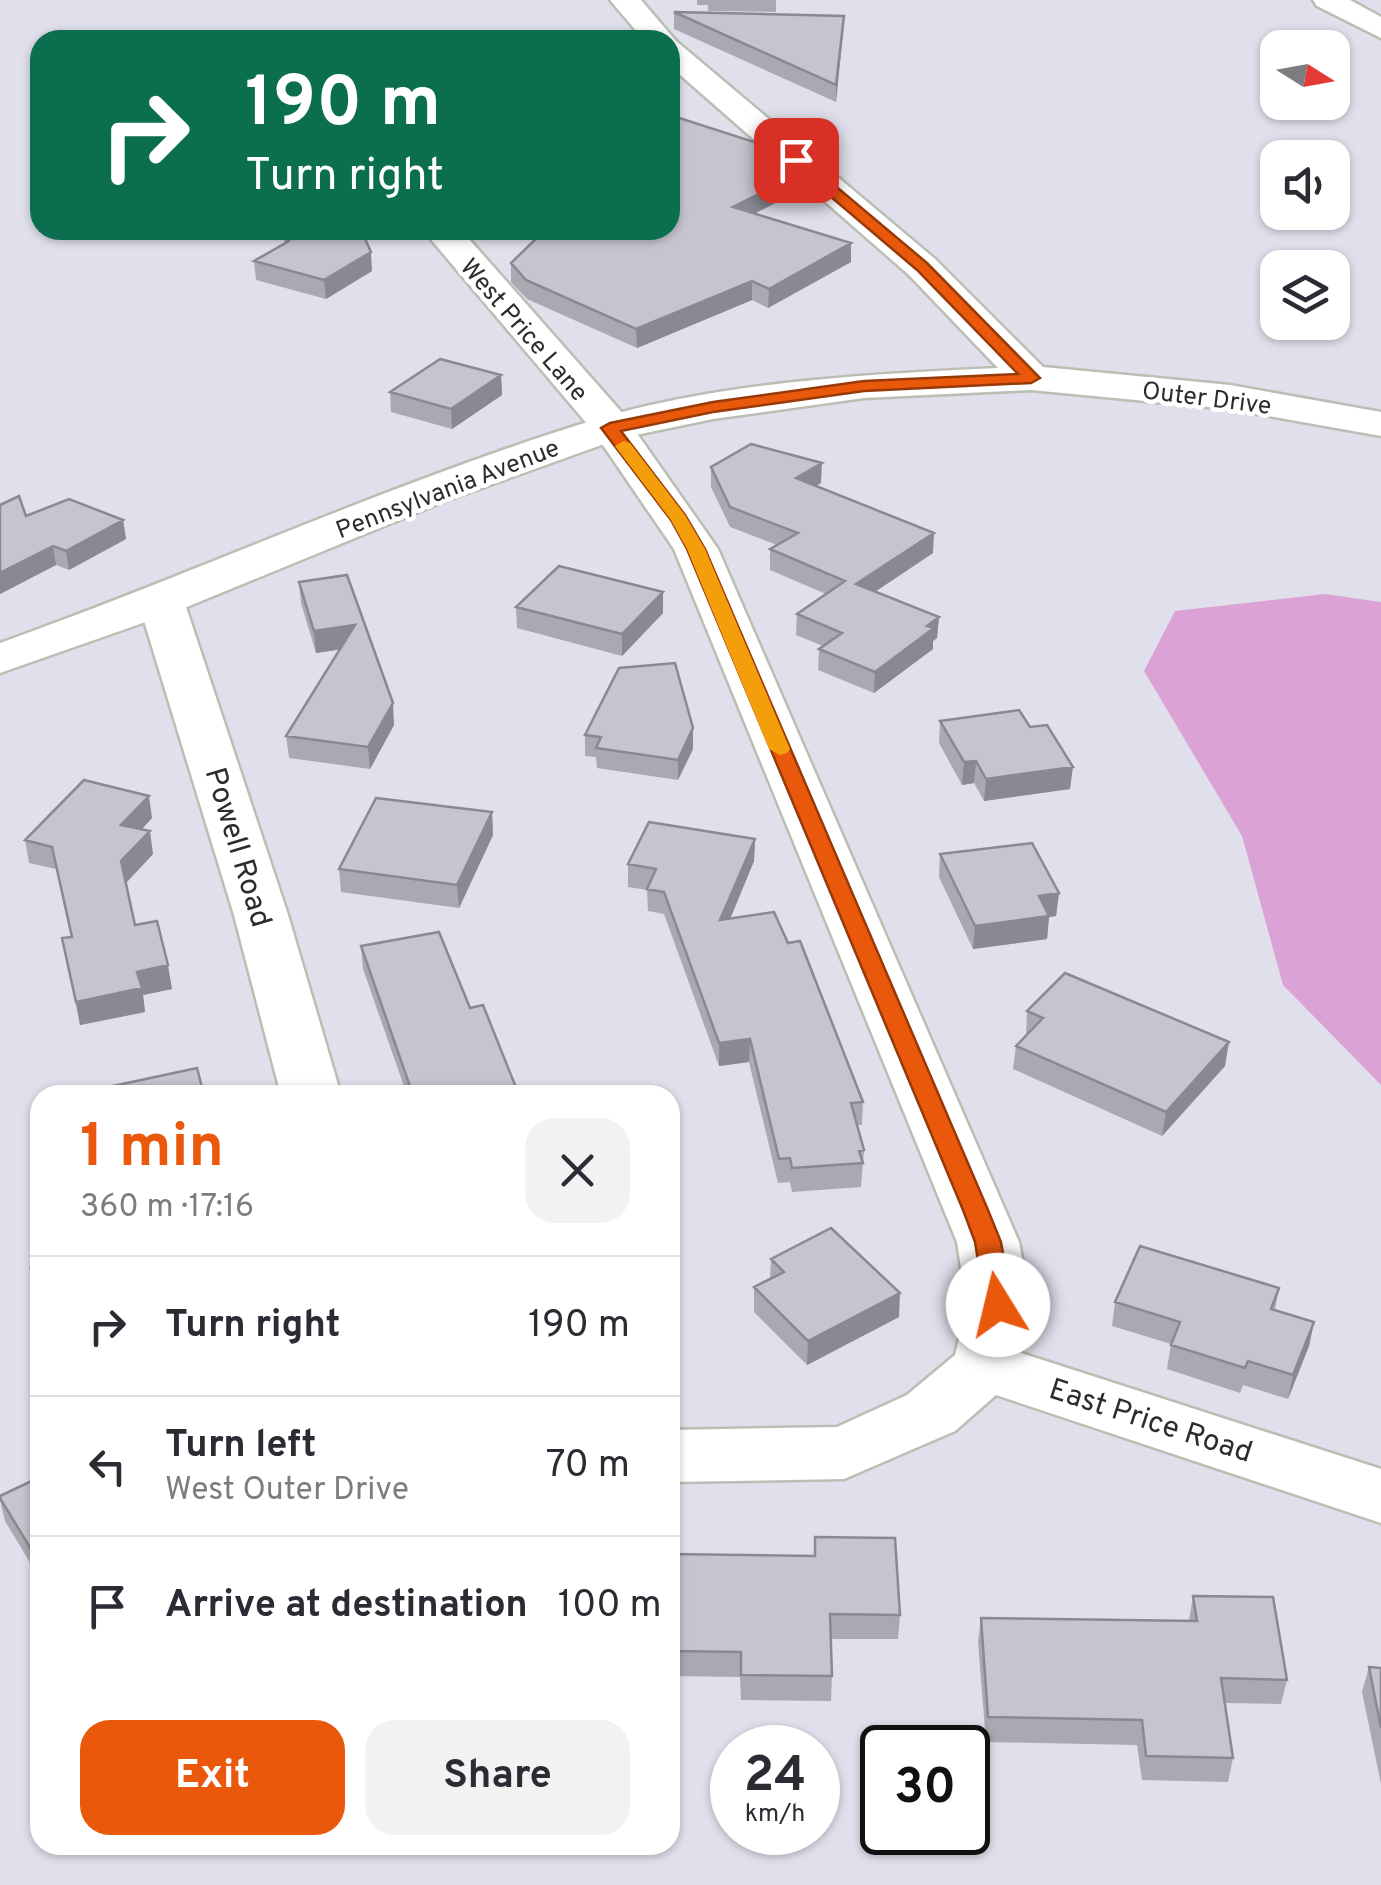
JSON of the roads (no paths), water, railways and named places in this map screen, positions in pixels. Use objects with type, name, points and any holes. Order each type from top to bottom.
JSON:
[{"type":"street","points":[[625,0],[652,30]]},
{"type":"street","points":[[1328,0],[1381,29]]},
{"type":"street","points":[[680,58],[922,266],[1031,378]]},
{"type":"street","name":"West Price Lane","points":[[449,240],[610,428]]},
{"type":"street","name":"Outer Drive","points":[[1031,378],[1230,397],[1381,424]]},
{"type":"street","name":"Pennsylvania Avenue","points":[[0,659],[162,601],[430,492],[610,428],[713,407],[864,386],[1031,378]]},
{"type":"street","points":[[610,428],[679,519],[696,549],[982,1226],[998,1305],[985,1366],[931,1414],[844,1453],[680,1456]]},
{"type":"street","name":"Powell Road","points":[[162,601],[261,915],[308,1085]]},
{"type":"street","name":"East Price Road","points":[[985,1366],[1381,1496]]}]
